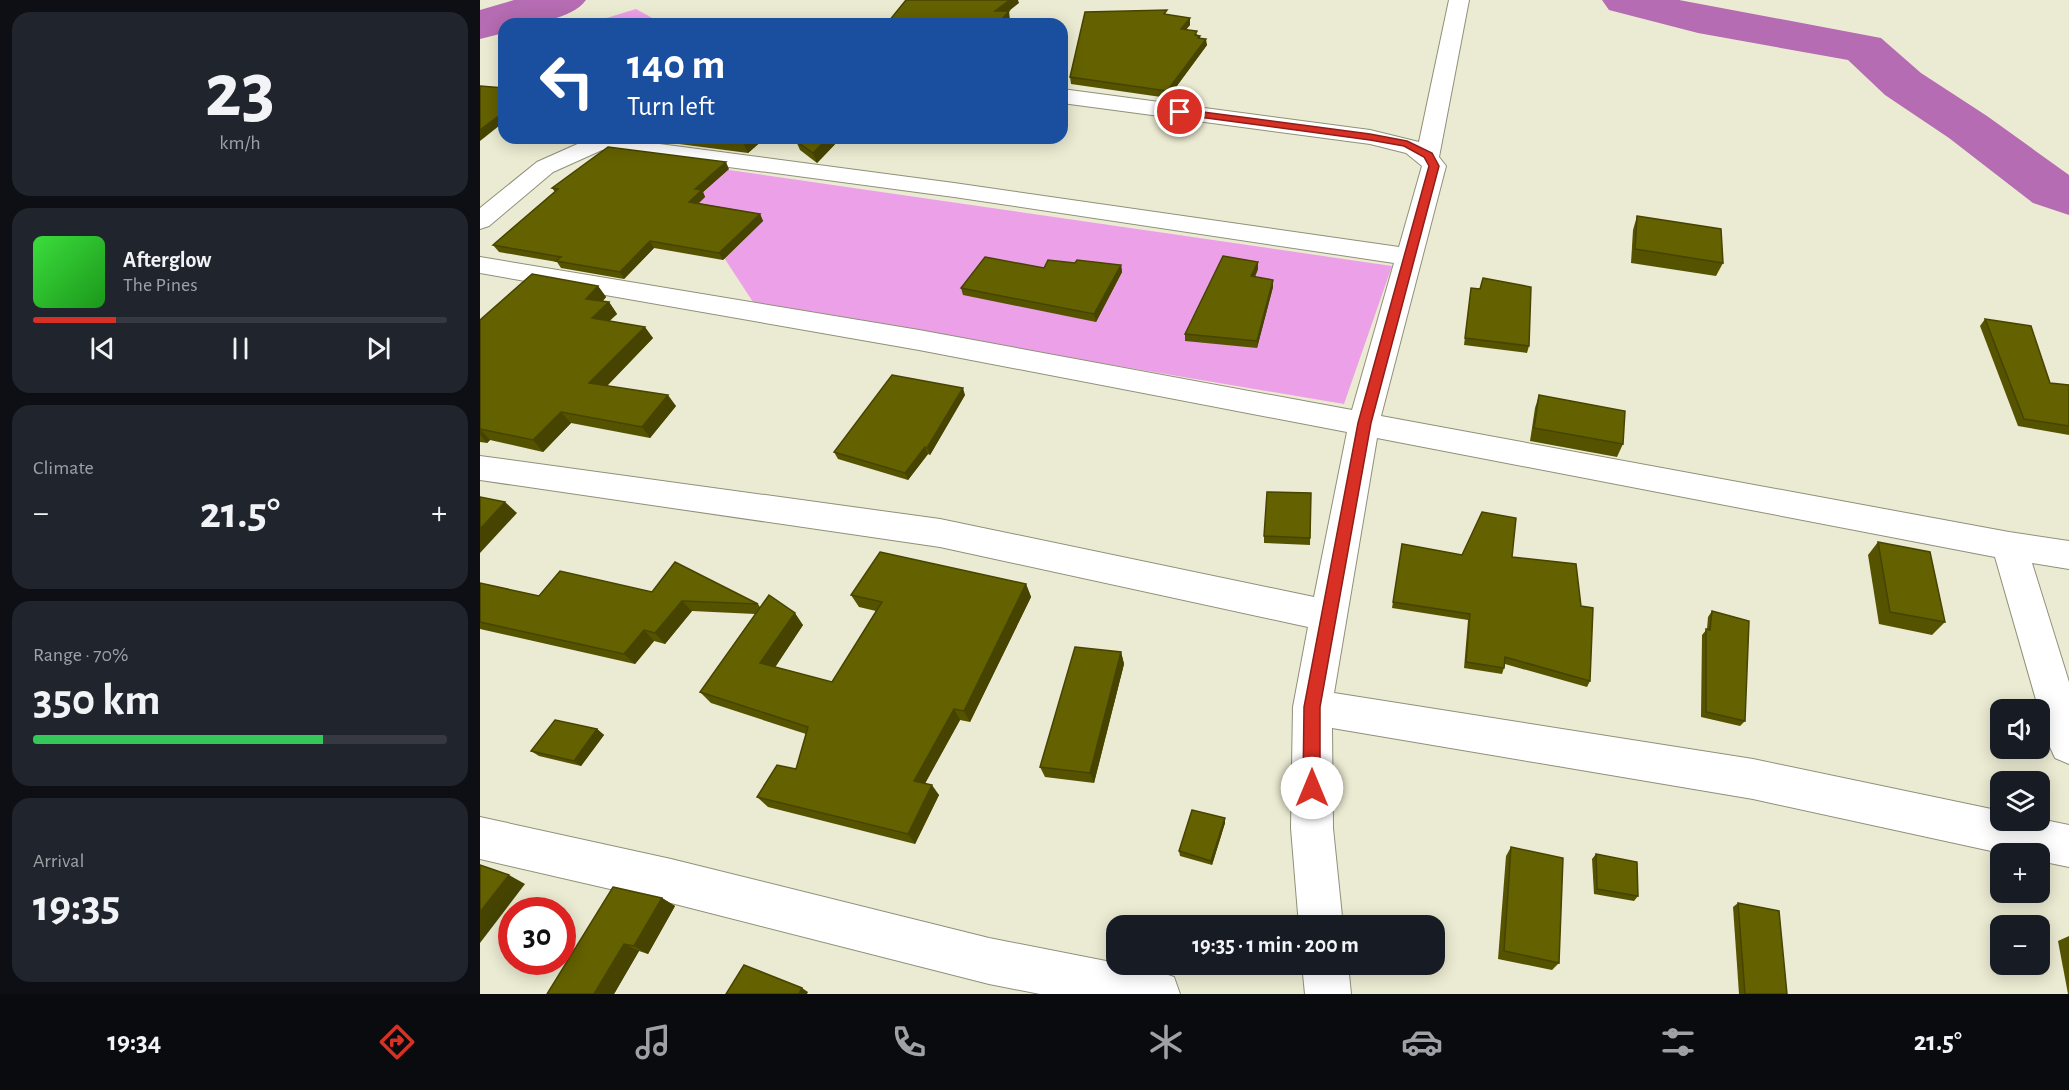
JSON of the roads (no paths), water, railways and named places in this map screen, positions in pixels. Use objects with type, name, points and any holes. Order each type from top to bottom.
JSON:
[{"type":"street","points":[[1428,156],[1459,0]]},
{"type":"street","points":[[1068,97],[1370,137],[1407,144],[1428,156],[1434,166],[1364,423],[1312,707],[1312,828],[1320,915]]},
{"type":"street","points":[[480,221],[545,167],[594,144]]},
{"type":"street","points":[[631,144],[1410,257]]},
{"type":"street","points":[[480,265],[919,340],[2009,546],[2069,555]]},
{"type":"street","points":[[480,468],[940,533],[1330,616]]},
{"type":"street","points":[[2009,546],[2069,745]]},
{"type":"street","points":[[1312,707],[1753,779],[2069,846]]},
{"type":"street","points":[[480,838],[670,881],[989,961],[1157,994]]},
{"type":"street","points":[[1326,975],[1328,994]]},
{"type":"waterway","points":[[503,18],[563,0]]},
{"type":"waterway","points":[[1625,0],[1698,19],[1864,48],[1903,84],[1968,127],[2054,191],[2069,197]]},
{"type":"waterway","points":[[480,25],[498,20]]}]
